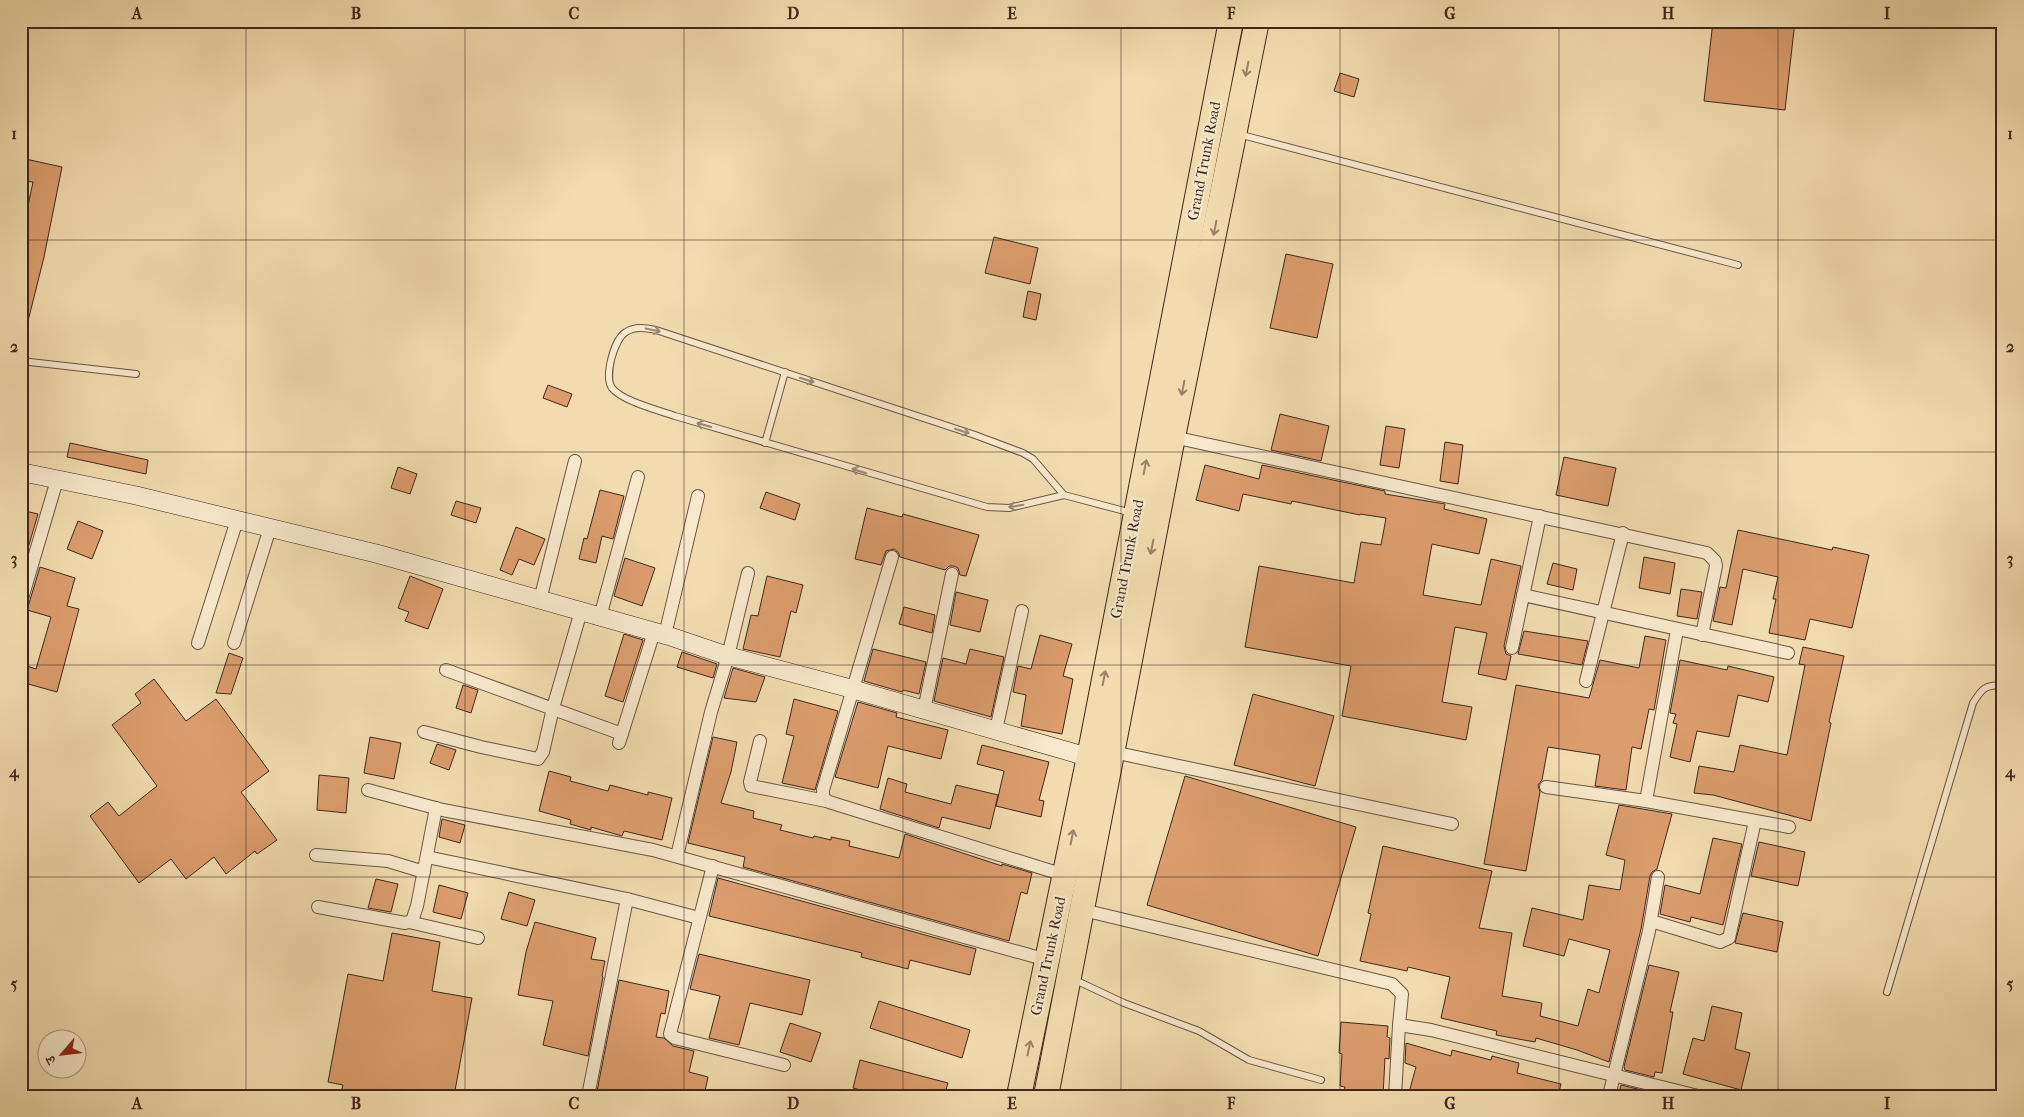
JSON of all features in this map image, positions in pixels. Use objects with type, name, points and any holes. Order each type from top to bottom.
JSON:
[{"type":"highway","name":"Grand Trunk Road","points":[[1019,1096],[1136,514],[1231,21]]},
{"type":"highway","name":"Grand Trunk Road","points":[[1046,1096],[1173,438],[1257,21]]},
{"type":"street","points":[[1173,438],[1623,533],[1707,553],[1712,556],[1716,566],[1702,635]]},
{"type":"street","points":[[540,600],[575,461]]},
{"type":"street","points":[[21,472],[134,495],[378,554],[582,611],[728,656],[1088,757]]},
{"type":"street","points":[[600,617],[638,477]]},
{"type":"street","points":[[21,602],[58,480]]},
{"type":"street","points":[[446,670],[553,708],[620,739],[659,634],[698,496]]},
{"type":"street","points":[[1512,648],[1540,516]]},
{"type":"street","points":[[198,643],[236,520]]},
{"type":"street","points":[[234,643],[270,528]]},
{"type":"street","points":[[1586,681],[1623,533]]},
{"type":"street","points":[[826,801],[822,798],[822,790],[892,558]]},
{"type":"street","points":[[677,856],[711,712],[728,656],[748,573]]},
{"type":"street","points":[[924,710],[952,574]]},
{"type":"street","points":[[1523,595],[1788,653]]},
{"type":"street","points":[[996,730],[1022,610]]},
{"type":"street","points":[[424,732],[538,759],[543,752],[553,708],[582,611]]},
{"type":"street","points":[[1646,801],[1677,630]]},
{"type":"street","points":[[760,741],[750,782],[752,786],[826,801],[1064,875]]},
{"type":"street","points":[[1113,752],[1452,824]]},
{"type":"street","points":[[1546,787],[1646,801],[1789,827]]},
{"type":"street","points":[[368,790],[436,808],[677,856],[753,879],[949,931],[1047,960]]},
{"type":"street","points":[[409,922],[414,919],[436,808]]},
{"type":"street","points":[[1651,921],[1720,942],[1729,938],[1755,820]]},
{"type":"street","points":[[316,855],[388,862],[424,872]]},
{"type":"street","points":[[427,857],[627,899],[699,918]]},
{"type":"street","points":[[713,866],[670,1034],[675,1038],[784,1065]]},
{"type":"street","points":[[1609,1096],[1651,921],[1658,877]]},
{"type":"street","points":[[588,1096],[627,899]]},
{"type":"street","points":[[318,907],[409,922],[478,938]]},
{"type":"street","points":[[1083,910],[1392,984],[1402,994],[1395,1096]]},
{"type":"street","points":[[1400,1025],[1431,1030],[1698,1096]]},
{"type":"lane","points":[[1235,133],[1738,265]]},
{"type":"lane","points":[[1064,495],[1042,467],[1024,453],[975,435],[656,330],[645,328],[632,329],[625,332],[614,349],[608,377],[611,386],[617,393],[675,416],[987,507],[998,509],[1016,507],[1064,495],[1136,514]]},
{"type":"lane","points":[[21,361],[136,374]]},
{"type":"lane","points":[[765,443],[785,372]]},
{"type":"lane","points":[[1887,992],[1973,704],[1982,689],[1992,685],[2003,685]]},
{"type":"lane","points":[[1070,977],[1116,999],[1199,1031],[1249,1060],[1321,1080]]},
{"type":"building","points":[[1713,21],[1795,21],[1785,110],[1704,101]]},
{"type":"building","points":[[1340,73],[1359,79],[1354,97],[1334,91]]},
{"type":"building","points":[[21,158],[62,167],[44,257],[26,329],[21,328],[21,239],[33,182],[21,181]]},
{"type":"building","points":[[994,237],[1038,248],[1030,284],[985,273]]},
{"type":"building","points":[[1286,254],[1333,264],[1317,338],[1270,328]]},
{"type":"building","points":[[1028,291],[1041,294],[1036,320],[1023,317]]},
{"type":"building","points":[[548,385],[572,394],[567,407],[543,398]]},
{"type":"building","points":[[1280,414],[1329,426],[1321,461],[1271,450]]},
{"type":"building","points":[[1386,426],[1405,429],[1399,468],[1380,465]]},
{"type":"building","points":[[1445,442],[1463,445],[1458,484],[1440,481]]},
{"type":"building","points":[[70,443],[148,460],[146,474],[67,457]]},
{"type":"building","points":[[1564,457],[1616,468],[1608,506],[1556,495]]},
{"type":"building","points":[[1205,465],[1259,479],[1262,465],[1385,491],[1385,494],[1445,504],[1444,509],[1487,519],[1479,554],[1432,544],[1423,595],[1481,605],[1491,559],[1521,566],[1504,646],[1506,654],[1511,656],[1506,680],[1478,674],[1487,633],[1455,627],[1442,702],[1472,707],[1466,740],[1342,716],[1351,666],[1245,647],[1259,566],[1354,583],[1361,542],[1381,545],[1386,518],[1360,515],[1292,501],[1291,504],[1243,494],[1239,511],[1196,500]]},
{"type":"building","points":[[398,467],[417,474],[410,494],[391,488]]},
{"type":"building","points":[[600,490],[624,496],[613,539],[602,536],[596,563],[579,559],[584,538],[587,539]]},
{"type":"building","points":[[766,492],[800,504],[795,520],[760,508]]},
{"type":"building","points":[[456,501],[481,508],[476,523],[451,515]]},
{"type":"building","points":[[867,508],[902,517],[903,514],[979,535],[966,576],[960,575],[958,568],[954,566],[949,566],[945,570],[900,557],[894,549],[886,551],[881,565],[855,559]]},
{"type":"building","points":[[21,510],[38,514],[21,572]]},
{"type":"building","points":[[78,521],[103,531],[92,559],[67,549]]},
{"type":"building","points":[[516,527],[545,539],[534,565],[519,559],[512,575],[500,570]]},
{"type":"building","points":[[1738,530],[1832,550],[1833,547],[1869,555],[1852,628],[1810,619],[1805,640],[1769,633],[1776,599],[1773,599],[1778,577],[1743,569],[1732,625],[1713,621],[1720,587],[1726,588]]},
{"type":"building","points":[[1644,557],[1675,563],[1670,594],[1639,588]]},
{"type":"building","points":[[625,558],[655,568],[642,606],[614,596]]},
{"type":"building","points":[[1553,563],[1577,569],[1573,590],[1547,584]]},
{"type":"building","points":[[40,567],[75,578],[67,606],[79,609],[57,692],[21,682],[21,664],[36,669],[51,617],[27,610]]},
{"type":"building","points":[[410,576],[443,589],[428,629],[405,621],[409,612],[398,608]]},
{"type":"building","points":[[767,576],[803,585],[796,613],[791,611],[780,657],[743,649],[751,615],[758,616]]},
{"type":"building","points":[[1681,589],[1702,592],[1697,619],[1677,616]]},
{"type":"building","points":[[956,592],[988,600],[980,632],[950,625]]},
{"type":"building","points":[[904,607],[935,615],[932,633],[899,624]]},
{"type":"building","points":[[1524,631],[1588,641],[1582,665],[1518,654]]},
{"type":"building","points":[[624,634],[643,640],[623,702],[605,696]]},
{"type":"building","points":[[1040,635],[1072,644],[1063,676],[1073,679],[1062,734],[1021,726],[1026,695],[1013,692],[1018,666],[1031,669]]},
{"type":"building","points":[[1645,636],[1666,640],[1654,710],[1649,709],[1641,749],[1632,747],[1626,790],[1595,786],[1600,755],[1548,747],[1542,780],[1538,785],[1540,792],[1526,871],[1484,864],[1516,685],[1589,698],[1600,660],[1639,668]]},
{"type":"building","points":[[1803,647],[1844,656],[1829,722],[1831,723],[1811,821],[1713,795],[1694,793],[1699,766],[1734,772],[1740,745],[1787,755],[1805,665],[1799,664]]},
{"type":"building","points":[[873,649],[926,662],[919,694],[903,690],[902,692],[864,681]]},
{"type":"building","points":[[970,649],[1004,657],[991,717],[934,701],[943,658],[966,664]]},
{"type":"building","points":[[682,652],[717,664],[713,678],[677,667]]},
{"type":"building","points":[[229,653],[243,658],[231,694],[216,693]]},
{"type":"building","points":[[1680,660],[1727,670],[1728,666],[1774,677],[1768,702],[1738,695],[1729,737],[1697,731],[1690,762],[1670,757],[1677,724],[1673,723],[1676,714],[1670,713]]},
{"type":"building","points":[[733,668],[765,677],[756,702],[724,698]]},
{"type":"building","points":[[154,679],[186,721],[216,699],[269,771],[241,792],[277,840],[257,854],[255,851],[226,874],[214,857],[186,879],[171,859],[139,883],[90,816],[108,802],[119,816],[157,786],[112,725],[141,703],[135,694]]},
{"type":"building","points":[[463,685],[478,690],[471,713],[456,708]]},
{"type":"building","points":[[1253,694],[1334,716],[1315,786],[1234,765]]},
{"type":"building","points":[[794,699],[838,711],[815,790],[782,783],[794,736],[786,734]]},
{"type":"building","points":[[858,702],[897,713],[896,717],[948,730],[941,759],[888,746],[878,788],[835,777]]},
{"type":"building","points":[[370,737],[401,743],[394,779],[364,773]]},
{"type":"building","points":[[713,737],[737,742],[731,772],[721,803],[754,811],[753,818],[782,825],[780,830],[813,838],[814,836],[831,840],[831,837],[850,841],[849,846],[899,858],[905,834],[1002,866],[1002,864],[1032,873],[1027,894],[1021,892],[1009,941],[743,867],[745,857],[688,843]]},
{"type":"building","points":[[437,744],[456,750],[449,770],[430,763]]},
{"type":"building","points":[[982,745],[1049,762],[1039,800],[1044,801],[1041,817],[996,806],[1004,771],[977,764]]},
{"type":"building","points":[[549,771],[571,777],[570,781],[608,791],[610,785],[648,795],[648,792],[672,798],[662,840],[624,831],[622,836],[591,827],[591,830],[570,824],[571,820],[539,811]]},
{"type":"building","points":[[319,775],[349,778],[346,813],[317,810]]},
{"type":"building","points":[[1185,776],[1356,827],[1318,956],[1147,905]]},
{"type":"building","points":[[888,778],[907,784],[905,792],[951,804],[956,785],[998,795],[990,829],[942,817],[939,828],[880,809]]},
{"type":"building","points":[[1619,805],[1672,814],[1657,869],[1650,876],[1641,929],[1609,1062],[1536,1038],[1535,1042],[1496,1035],[1497,1031],[1441,1018],[1450,977],[1408,967],[1407,971],[1360,961],[1371,914],[1368,913],[1383,846],[1492,871],[1479,928],[1512,933],[1502,996],[1542,1003],[1540,1016],[1578,1026],[1588,989],[1599,993],[1610,950],[1569,939],[1564,956],[1523,946],[1532,908],[1583,920],[1589,885],[1620,890],[1625,860],[1606,855]]},
{"type":"building","points":[[442,819],[465,825],[460,843],[439,837]]},
{"type":"building","points":[[1713,838],[1742,844],[1723,925],[1691,917],[1690,922],[1660,914],[1665,885],[1700,894]]},
{"type":"building","points":[[1759,842],[1805,852],[1798,886],[1751,876]]},
{"type":"building","points":[[718,878],[976,949],[970,975],[910,960],[908,969],[861,957],[862,953],[709,916]]},
{"type":"building","points":[[376,879],[398,884],[391,912],[368,908]]},
{"type":"building","points":[[439,885],[468,893],[461,919],[433,912]]},
{"type":"building","points":[[509,892],[535,900],[527,926],[501,919]]},
{"type":"building","points":[[1743,913],[1783,922],[1777,952],[1735,943]]},
{"type":"building","points":[[535,922],[596,938],[591,959],[605,961],[588,1056],[543,1045],[553,1001],[518,995],[526,952]]},
{"type":"building","points":[[392,933],[440,942],[432,991],[472,998],[454,1096],[340,1096],[343,1085],[328,1082],[348,974],[383,981]]},
{"type":"building","points":[[699,954],[810,980],[802,1015],[750,1003],[739,1045],[709,1038],[720,996],[690,989]]},
{"type":"building","points":[[1649,965],[1679,972],[1670,1012],[1673,1012],[1662,1073],[1655,1072],[1654,1077],[1625,1070],[1624,1067]]},
{"type":"building","points":[[619,980],[669,991],[665,1014],[661,1013],[656,1037],[664,1038],[673,1046],[694,1051],[689,1072],[708,1077],[704,1096],[596,1096]]},
{"type":"building","points":[[879,1001],[970,1030],[962,1058],[870,1028]]},
{"type":"building","points":[[1712,1006],[1742,1013],[1735,1049],[1750,1053],[1741,1090],[1683,1074],[1693,1038],[1704,1041]]},
{"type":"building","points":[[1341,1022],[1388,1026],[1387,1037],[1390,1038],[1389,1059],[1385,1058],[1383,1096],[1343,1096],[1345,1087],[1340,1086],[1342,1054],[1339,1053]]},
{"type":"building","points":[[790,1023],[821,1033],[811,1062],[780,1052]]},
{"type":"building","points":[[1406,1043],[1451,1056],[1452,1050],[1491,1060],[1492,1056],[1519,1063],[1517,1073],[1561,1084],[1558,1096],[1536,1096],[1512,1090],[1511,1096],[1408,1096],[1416,1067],[1405,1063]]},
{"type":"building","points":[[860,1060],[948,1083],[944,1096],[881,1096],[853,1088]]},
{"type":"building","points":[[1621,1085],[1650,1092],[1649,1096],[1618,1096]]}]
